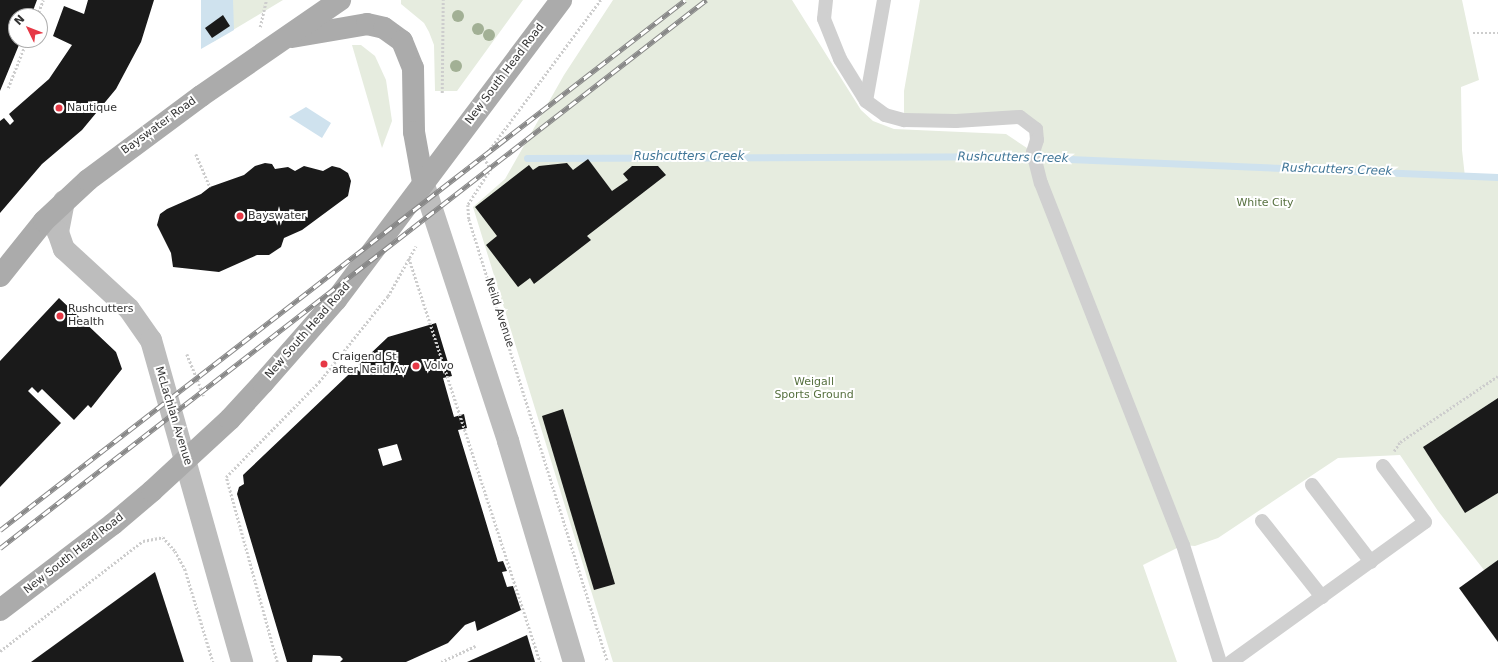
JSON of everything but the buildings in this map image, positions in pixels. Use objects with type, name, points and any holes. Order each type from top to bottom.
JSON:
[{"type":"main road","name":"Bayswater Road","points":[[4,269],[64,201],[116,158],[284,38],[340,0]]},
{"type":"main road","name":"New South Head Road","points":[[0,610],[113,524],[186,460],[235,414],[336,300],[561,0]]},
{"type":"main road","points":[[284,38],[367,24],[384,28],[397,36],[406,46],[413,68],[414,132],[423,182],[508,441],[574,662]]},
{"type":"main road","name":"McLachlan Avenue","points":[[64,201],[58,228],[61,244],[129,310],[146,331],[186,460],[242,662]]},
{"type":"lane","points":[[826,0],[824,19],[850,77],[866,100],[885,115],[904,120],[956,121],[1020,117],[1036,128],[1037,140],[1033,152],[1041,183],[1183,545],[1220,662]]},
{"type":"lane","points":[[866,100],[884,0]]},
{"type":"lane","points":[[1231,662],[1371,562],[1424,522],[1383,466]]},
{"type":"lane","points":[[1312,485],[1371,562]]},
{"type":"lane","points":[[1262,521],[1322,597]]},
{"type":"path","points":[[442,93],[443,0]]},
{"type":"path","name":"Neild Avenue","points":[[601,0],[484,158],[491,169],[468,205],[469,219],[608,662]]},
{"type":"path","points":[[1473,33],[1498,33]]},
{"type":"path","points":[[8,88],[24,48]]},
{"type":"path","points":[[196,154],[210,187]]},
{"type":"path","points":[[277,662],[226,477],[319,382],[388,296],[416,246]]},
{"type":"path","points":[[409,258],[540,662]]},
{"type":"path","points":[[187,354],[204,396]]},
{"type":"path","points":[[1383,466],[1400,442],[1498,376]]},
{"type":"path","points":[[0,651],[143,541],[163,537],[175,550],[185,569],[213,662]]},
{"type":"path","points":[[441,662],[475,646]]},
{"type":"green space","points":[[215,0],[283,0],[213,42]]},
{"type":"green space","points":[[401,0],[523,0],[457,91],[435,91],[434,45],[424,23],[401,4]]},
{"type":"green space","name":"Weigall Sports Ground","points":[[613,0],[792,0],[861,110],[873,121],[894,129],[1006,134],[1033,152],[1028,120],[904,120],[904,91],[920,0],[1462,0],[1479,80],[1461,87],[1462,150],[1465,177],[1498,176],[1498,588],[1438,511],[1400,455],[1338,458],[1218,538],[1195,546],[1183,545],[1143,565],[1177,662],[613,662],[473,207],[505,179],[564,75]]},
{"type":"green space","points":[[352,45],[361,45],[375,56],[386,80],[392,121],[382,148]]},
{"type":"water","points":[[201,0],[233,0],[234,30],[201,49]]},
{"type":"water","points":[[306,107],[331,123],[322,138],[289,117]]},
{"type":"waterway","name":"Rushcutters Creek","points":[[527,158],[997,156],[1498,177]]},
{"type":"railway","points":[[0,530],[685,0]]},
{"type":"railway","points":[[0,548],[706,0]]},
{"type":"place","name":"Nautique","points":[[59,108]]},
{"type":"place","name":"Bayswater","points":[[240,216]]},
{"type":"place","name":"Rushcutters Health","points":[[60,316]]},
{"type":"place","name":"Craigend St after Neild Av","points":[[324,364]]},
{"type":"place","name":"Volvo","points":[[416,366]]},
{"type":"park label","name":"White City","points":[[1265,203]]}]
